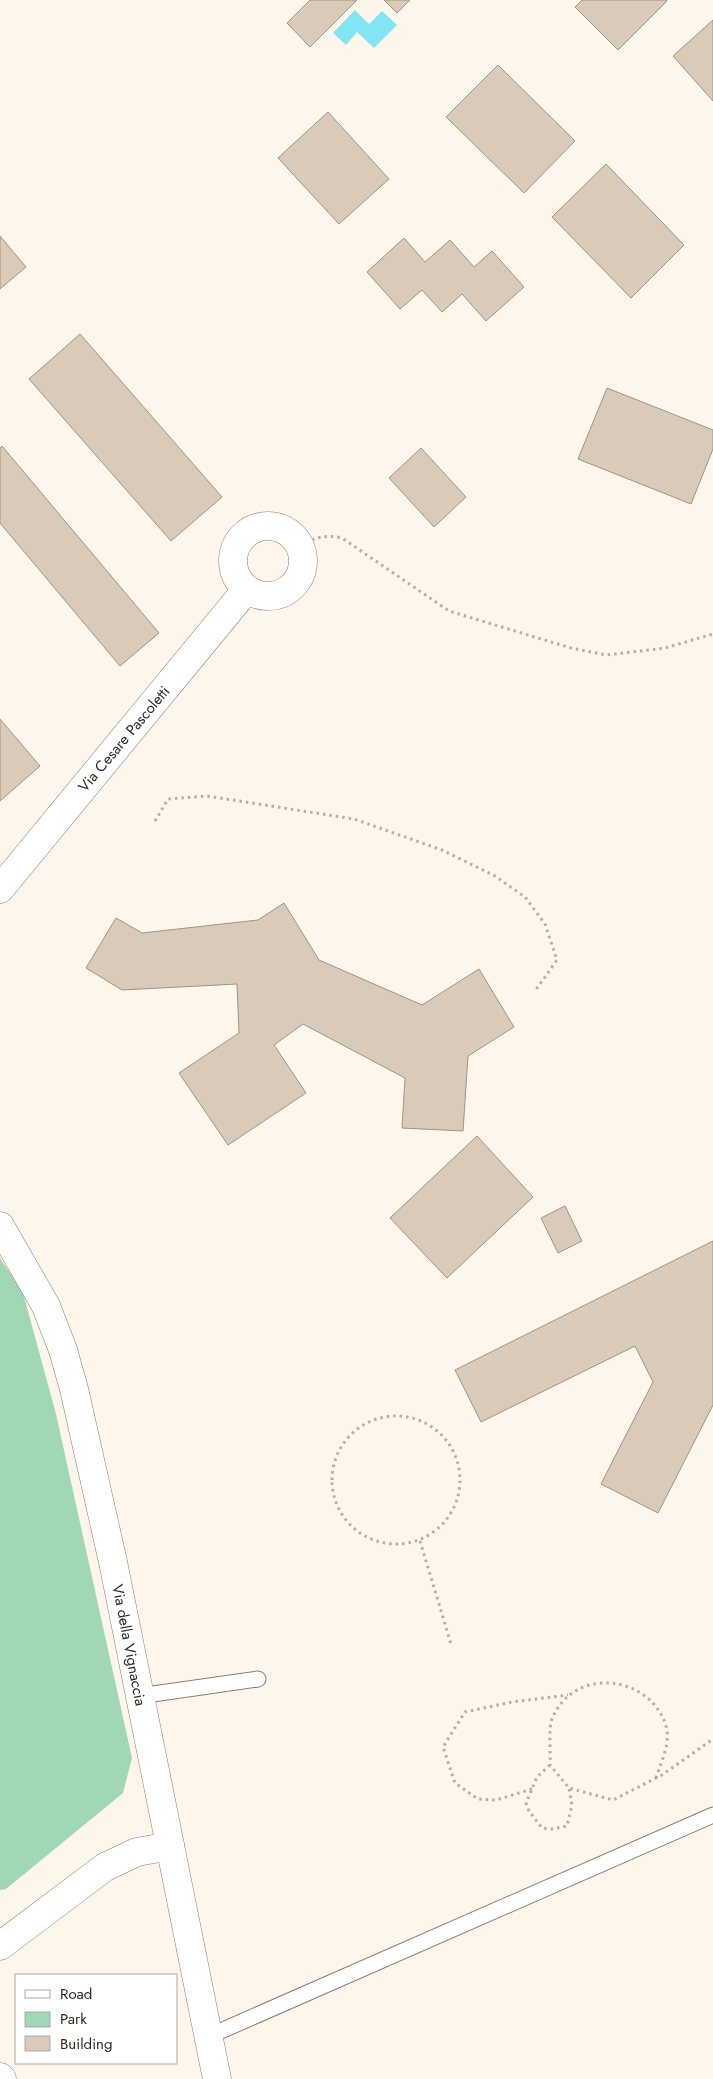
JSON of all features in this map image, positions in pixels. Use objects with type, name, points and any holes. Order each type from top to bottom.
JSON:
[{"type":"street","points":[[272,526],[293,536],[300,545],[303,556],[303,568],[299,579],[291,588],[281,594],[258,595],[247,589],[237,576],[233,559],[236,548],[242,538],[261,527],[272,526]]},
{"type":"street","name":"Via Cesare Pascoletti","points":[[0,889],[247,589]]},
{"type":"street","name":"Via della Vignaccia","points":[[0,1226],[36,1285],[63,1350],[74,1389],[109,1543],[217,2079]]},
{"type":"street","points":[[0,1946],[105,1867],[137,1852],[170,1846]]},
{"type":"lane","points":[[139,1696],[258,1679]]},
{"type":"lane","points":[[208,2037],[713,1815]]},
{"type":"path","points":[[300,545],[318,536],[331,535],[342,538],[449,611],[571,648],[606,655],[666,648],[713,634]]},
{"type":"path","points":[[154,821],[168,799],[207,796],[354,819],[442,850],[502,881],[525,897],[546,924],[557,960],[535,991]]},
{"type":"path","points":[[405,1416],[436,1428],[456,1456],[461,1489],[447,1520],[420,1541],[387,1545],[379,1542],[356,1532],[336,1505],[332,1472],[345,1440],[372,1420],[405,1416]]},
{"type":"path","points":[[420,1541],[451,1644]]},
{"type":"path","points":[[532,1789],[496,1800],[478,1799],[455,1783],[444,1747],[465,1712],[512,1702],[569,1694],[589,1684],[610,1682],[631,1687],[651,1700],[666,1727],[666,1748],[656,1778]]},
{"type":"path","points":[[550,1764],[536,1777],[526,1803],[529,1812],[542,1828],[552,1829],[567,1826],[572,1805],[569,1788],[550,1764],[552,1719],[569,1694]]},
{"type":"path","points":[[569,1788],[613,1800],[656,1778],[713,1740]]},
{"type":"green space","points":[[0,1258],[23,1293],[56,1414],[132,1758],[123,1793],[6,1889],[0,1890]]},
{"type":"water","points":[[355,10],[369,24],[382,11],[397,25],[374,48],[357,32],[346,45],[333,33]]},
{"type":"building","points":[[310,0],[357,0],[310,47],[287,23]]},
{"type":"building","points":[[384,0],[410,0],[397,13]]},
{"type":"building","points":[[582,0],[667,1],[618,50],[575,7]]},
{"type":"building","points":[[713,20],[713,101],[673,56]]},
{"type":"building","points":[[498,65],[575,141],[524,193],[446,117]]},
{"type":"building","points":[[328,112],[389,179],[339,224],[278,158]]},
{"type":"building","points":[[606,164],[684,245],[631,298],[552,217]]},
{"type":"building","points":[[0,236],[26,267],[0,289]]},
{"type":"building","points":[[404,238],[425,262],[450,240],[474,267],[492,251],[524,287],[486,321],[462,294],[442,312],[422,290],[400,309],[367,272]]},
{"type":"building","points":[[80,334],[222,497],[171,541],[29,379]]},
{"type":"building","points":[[607,388],[713,430],[713,449],[691,504],[578,459]]},
{"type":"building","points":[[2,446],[159,633],[120,666],[0,523],[0,448]]},
{"type":"building","points":[[421,448],[466,497],[434,527],[389,478]]},
{"type":"building","points":[[0,719],[40,766],[0,801]]},
{"type":"building","points":[[284,903],[319,960],[422,1005],[479,969],[514,1027],[468,1056],[463,1131],[402,1128],[405,1078],[303,1024],[274,1045],[306,1093],[228,1145],[179,1073],[239,1033],[237,984],[122,990],[86,968],[116,918],[142,933],[258,920]]},
{"type":"building","points":[[477,1136],[533,1197],[447,1278],[390,1218]]},
{"type":"building","points":[[565,1206],[582,1241],[558,1253],[541,1218]]},
{"type":"building","points":[[713,1241],[713,1405],[658,1513],[601,1484],[653,1382],[635,1346],[481,1422],[455,1370]]}]
